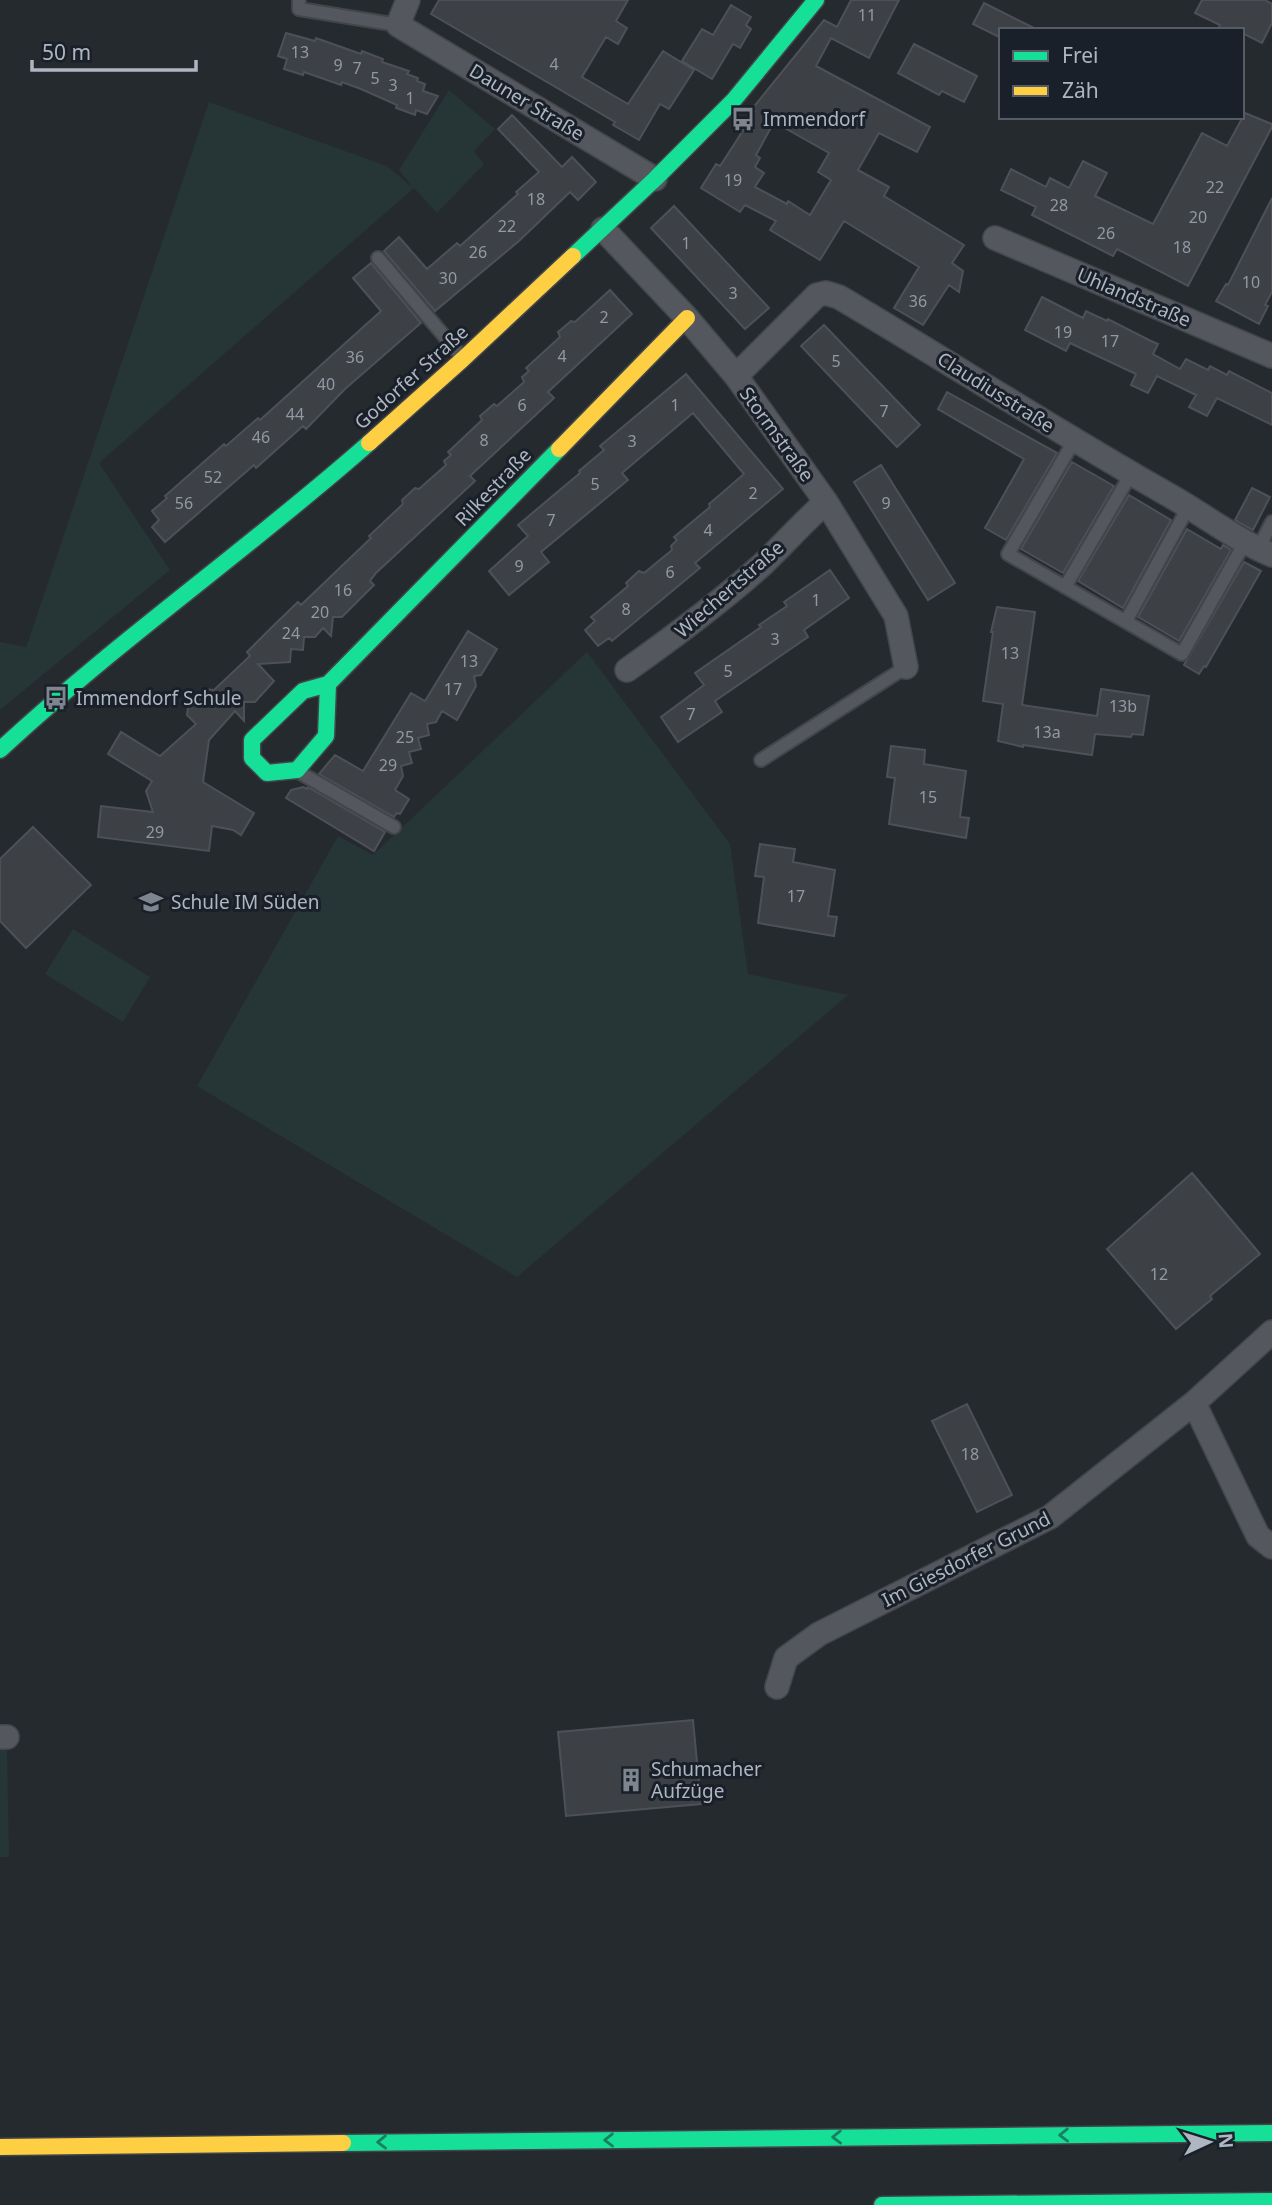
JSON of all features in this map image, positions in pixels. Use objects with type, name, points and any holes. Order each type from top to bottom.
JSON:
[{"type":"main road","name":"Godorfer Straße","points":[[0,750],[57,698],[311,494],[463,359],[656,179],[733,101],[816,0]]},
{"type":"main road","name":"Rilkestraße","points":[[297,771],[267,773],[252,758],[252,740],[303,691],[328,684],[687,318]]},
{"type":"main road","points":[[297,771],[326,736],[328,684]]},
{"type":"main road","points":[[0,2147],[1272,2133]]},
{"type":"main road","points":[[882,2205],[1272,2201]]},
{"type":"street","points":[[398,25],[408,0]]},
{"type":"street","name":"Dauner Straße","points":[[398,25],[656,179]]},
{"type":"street","name":"Stormstraße","points":[[603,229],[687,318],[736,376],[826,502],[897,616],[906,667]]},
{"type":"street","name":"Uhlandstraße","points":[[995,238],[1272,356]]},
{"type":"street","name":"Claudiusstraße","points":[[736,376],[817,295],[826,293],[839,297],[1074,441],[1189,506],[1258,549]]},
{"type":"street","name":"Wiechertstraße","points":[[627,670],[706,614],[766,561],[826,502]]},
{"type":"street","name":"Im Giesdorfer Grund","points":[[777,1687],[786,1658],[819,1634],[1050,1517],[1194,1403],[1272,1332]]},
{"type":"street","points":[[1194,1403],[1258,1536],[1272,1547]]},
{"type":"lane","points":[[299,0],[299,9],[398,25]]},
{"type":"lane","points":[[378,258],[463,359]]},
{"type":"lane","points":[[1074,441],[1008,554],[1182,654],[1258,549],[1272,522]]},
{"type":"lane","points":[[1065,587],[1131,474]]},
{"type":"lane","points":[[1126,621],[1189,506]]},
{"type":"lane","points":[[761,760],[906,667]]},
{"type":"lane","points":[[297,771],[394,827]]},
{"type":"shaded area","points":[[449,90],[495,129],[474,151],[484,164],[437,213],[414,188],[99,463],[170,570],[0,710],[0,642],[26,647],[209,102],[387,166],[413,188],[399,170]]},
{"type":"shaded area","points":[[587,652],[730,844],[748,974],[848,995],[517,1277],[197,1086],[338,836],[373,855]]},
{"type":"shaded area","points":[[73,929],[150,977],[123,1022],[45,974]]},
{"type":"shaded area","points":[[0,1747],[7,1747],[9,1857],[0,1857]]},
{"type":"building","points":[[439,0],[628,0],[616,21],[627,28],[618,44],[606,37],[582,77],[628,104],[663,51],[694,70],[669,109],[660,104],[639,140],[613,125],[615,122],[431,14]]},
{"type":"building","points":[[851,0],[899,0],[869,58],[831,38],[816,66],[930,127],[917,152],[879,133],[858,170],[889,187],[884,196],[964,245],[952,263],[963,271],[959,292],[949,285],[923,325],[894,308],[919,267],[844,221],[820,260],[770,230],[776,221],[745,205],[740,212],[701,188],[716,164],[720,166],[735,143],[755,111],[752,109],[824,20],[837,27]],"holes":[[[774,122],[829,153],[818,172],[831,180],[810,215],[788,201],[787,204],[755,187],[764,173],[755,167],[760,158],[756,155]]]},
{"type":"building","points":[[1202,0],[1265,0],[1272,4],[1272,23],[1262,43],[1244,34],[1244,28],[1218,28],[1220,25],[1195,13]]},
{"type":"building","points":[[984,3],[1034,28],[999,28],[999,37],[973,24]]},
{"type":"building","points":[[731,5],[751,17],[746,25],[751,29],[740,48],[733,44],[712,79],[682,61],[702,29],[713,35]]},
{"type":"building","points":[[286,33],[315,41],[316,38],[383,59],[382,62],[409,71],[407,74],[425,84],[423,91],[438,96],[427,114],[416,110],[415,115],[342,82],[341,85],[304,72],[303,75],[284,69],[287,59],[278,56]]},
{"type":"building","points":[[914,44],[977,76],[964,102],[942,91],[939,95],[898,73]]},
{"type":"building","points":[[512,115],[562,167],[572,157],[596,182],[578,200],[570,192],[519,241],[435,311],[384,251],[399,237],[427,269],[457,243],[460,246],[539,172],[498,129]]},
{"type":"building","points":[[1244,115],[1272,124],[1272,127],[1188,286],[1117,249],[1113,256],[1032,215],[1036,207],[1001,190],[1011,169],[1046,187],[1050,178],[1069,188],[1083,161],[1107,173],[1095,196],[1153,224],[1202,133],[1227,146]]},
{"type":"building","points":[[1272,198],[1272,292],[1259,324],[1216,301],[1226,284],[1228,285]]},
{"type":"building","points":[[674,206],[769,308],[745,329],[651,228]]},
{"type":"building","points":[[371,263],[421,323],[345,389],[306,429],[303,426],[256,468],[254,465],[165,542],[152,527],[159,520],[152,511],[167,498],[165,496],[224,444],[226,446],[258,418],[260,420],[381,311],[353,278]]},
{"type":"building","points":[[610,290],[632,314],[548,392],[554,398],[470,476],[475,481],[376,573],[370,581],[374,585],[342,617],[333,617],[331,636],[323,628],[315,637],[304,637],[303,650],[291,649],[290,662],[258,664],[274,681],[255,702],[244,702],[244,721],[235,711],[209,740],[203,782],[254,813],[241,835],[233,830],[212,826],[209,851],[98,837],[101,806],[153,812],[146,791],[152,781],[108,754],[121,732],[160,756],[196,724],[187,715],[188,707],[206,689],[214,690],[250,656],[247,652],[272,627],[298,602],[301,605],[371,538],[369,536],[403,504],[402,500],[446,465],[444,461],[451,455],[448,452],[482,420],[480,416],[494,404],[497,406],[524,382],[522,377],[529,371],[526,368],[560,337],[558,332],[571,321],[575,322]]},
{"type":"building","points":[[1042,297],[1083,318],[1086,311],[1107,321],[1108,319],[1158,344],[1153,354],[1180,369],[1186,359],[1208,370],[1210,366],[1227,375],[1229,371],[1272,393],[1272,425],[1217,398],[1207,416],[1189,407],[1196,395],[1157,376],[1148,393],[1131,385],[1136,374],[1070,343],[1066,351],[1025,330]]},
{"type":"building","points":[[824,325],[920,425],[897,447],[801,346]]},
{"type":"building","points":[[686,374],[783,489],[695,563],[700,568],[612,641],[609,638],[598,646],[585,630],[595,621],[591,617],[628,586],[626,583],[639,571],[644,573],[672,550],[671,546],[677,540],[674,537],[744,474],[693,413],[622,473],[628,480],[541,552],[549,562],[509,595],[489,571],[528,536],[518,525],[604,450],[600,446]]},
{"type":"building","points":[[947,392],[1057,453],[1006,540],[985,528],[1024,459],[938,409]]},
{"type":"building","points":[[1072,462],[1114,486],[1063,573],[1021,549]]},
{"type":"building","points":[[881,465],[955,583],[928,600],[854,482]]},
{"type":"building","points":[[1252,488],[1270,497],[1253,530],[1235,520]]},
{"type":"building","points":[[1129,495],[1171,520],[1123,608],[1078,581]]},
{"type":"building","points":[[1187,529],[1221,549],[1223,545],[1231,550],[1179,641],[1138,617]]},
{"type":"building","points":[[1244,562],[1261,571],[1206,667],[1204,666],[1199,674],[1184,665]]},
{"type":"building","points":[[830,570],[849,598],[804,630],[808,637],[715,701],[722,712],[678,742],[661,717],[704,685],[695,673],[761,627],[759,625],[787,606],[784,602]]},
{"type":"building","points":[[997,607],[1035,612],[1022,705],[1097,716],[1101,689],[1149,696],[1143,735],[1132,734],[1131,737],[1095,734],[1092,755],[1023,747],[998,741],[1003,704],[983,701],[991,632]]},
{"type":"building","points":[[468,631],[497,649],[481,675],[474,676],[476,686],[457,720],[442,711],[436,722],[427,724],[429,735],[418,738],[421,749],[409,752],[412,763],[401,766],[403,776],[395,790],[409,799],[400,814],[397,813],[394,817],[319,774],[335,755],[363,771],[411,693],[425,701]]},
{"type":"building","points":[[891,746],[925,750],[924,764],[966,771],[960,817],[969,818],[966,838],[889,824],[895,778],[887,777]]},
{"type":"building","points":[[308,787],[385,832],[374,851],[286,798],[291,790]]},
{"type":"building","points":[[33,827],[91,885],[26,948],[0,921],[0,859]]},
{"type":"building","points":[[760,844],[795,849],[793,862],[835,870],[828,916],[837,917],[834,936],[758,923],[764,877],[755,876]]},
{"type":"building","points":[[1192,1173],[1260,1254],[1176,1329],[1107,1249]]},
{"type":"building","points":[[967,1404],[1012,1495],[977,1512],[932,1421]]},
{"type":"building","name":"Schumacher Aufzüge","points":[[693,1720],[701,1804],[566,1816],[558,1732]]},
{"type":"traffic: fast","points":[[573,256],[733,101],[816,0]]},
{"type":"traffic: fast","points":[[0,750],[90,671],[369,443]]},
{"type":"traffic: fast","points":[[328,684],[326,736],[297,770],[267,773],[252,758],[252,740],[303,691],[328,684],[559,449]]},
{"type":"traffic: fast","points":[[343,2143],[1272,2133]]},
{"type":"traffic: fast","points":[[882,2205],[1272,2201]]},
{"type":"traffic: slow","points":[[369,443],[573,256]]},
{"type":"traffic: slow","points":[[559,449],[687,318]]},
{"type":"traffic: slow","points":[[0,2147],[343,2143]]},
{"type":"place","name":"Immendorf","points":[[743,119]]},
{"type":"place","name":"Immendorf Schule","points":[[56,698]]},
{"type":"place","name":"Schule IM Süden","points":[[151,902]]},
{"type":"place","name":"Schumacher Aufzüge","points":[[631,1780]]}]
